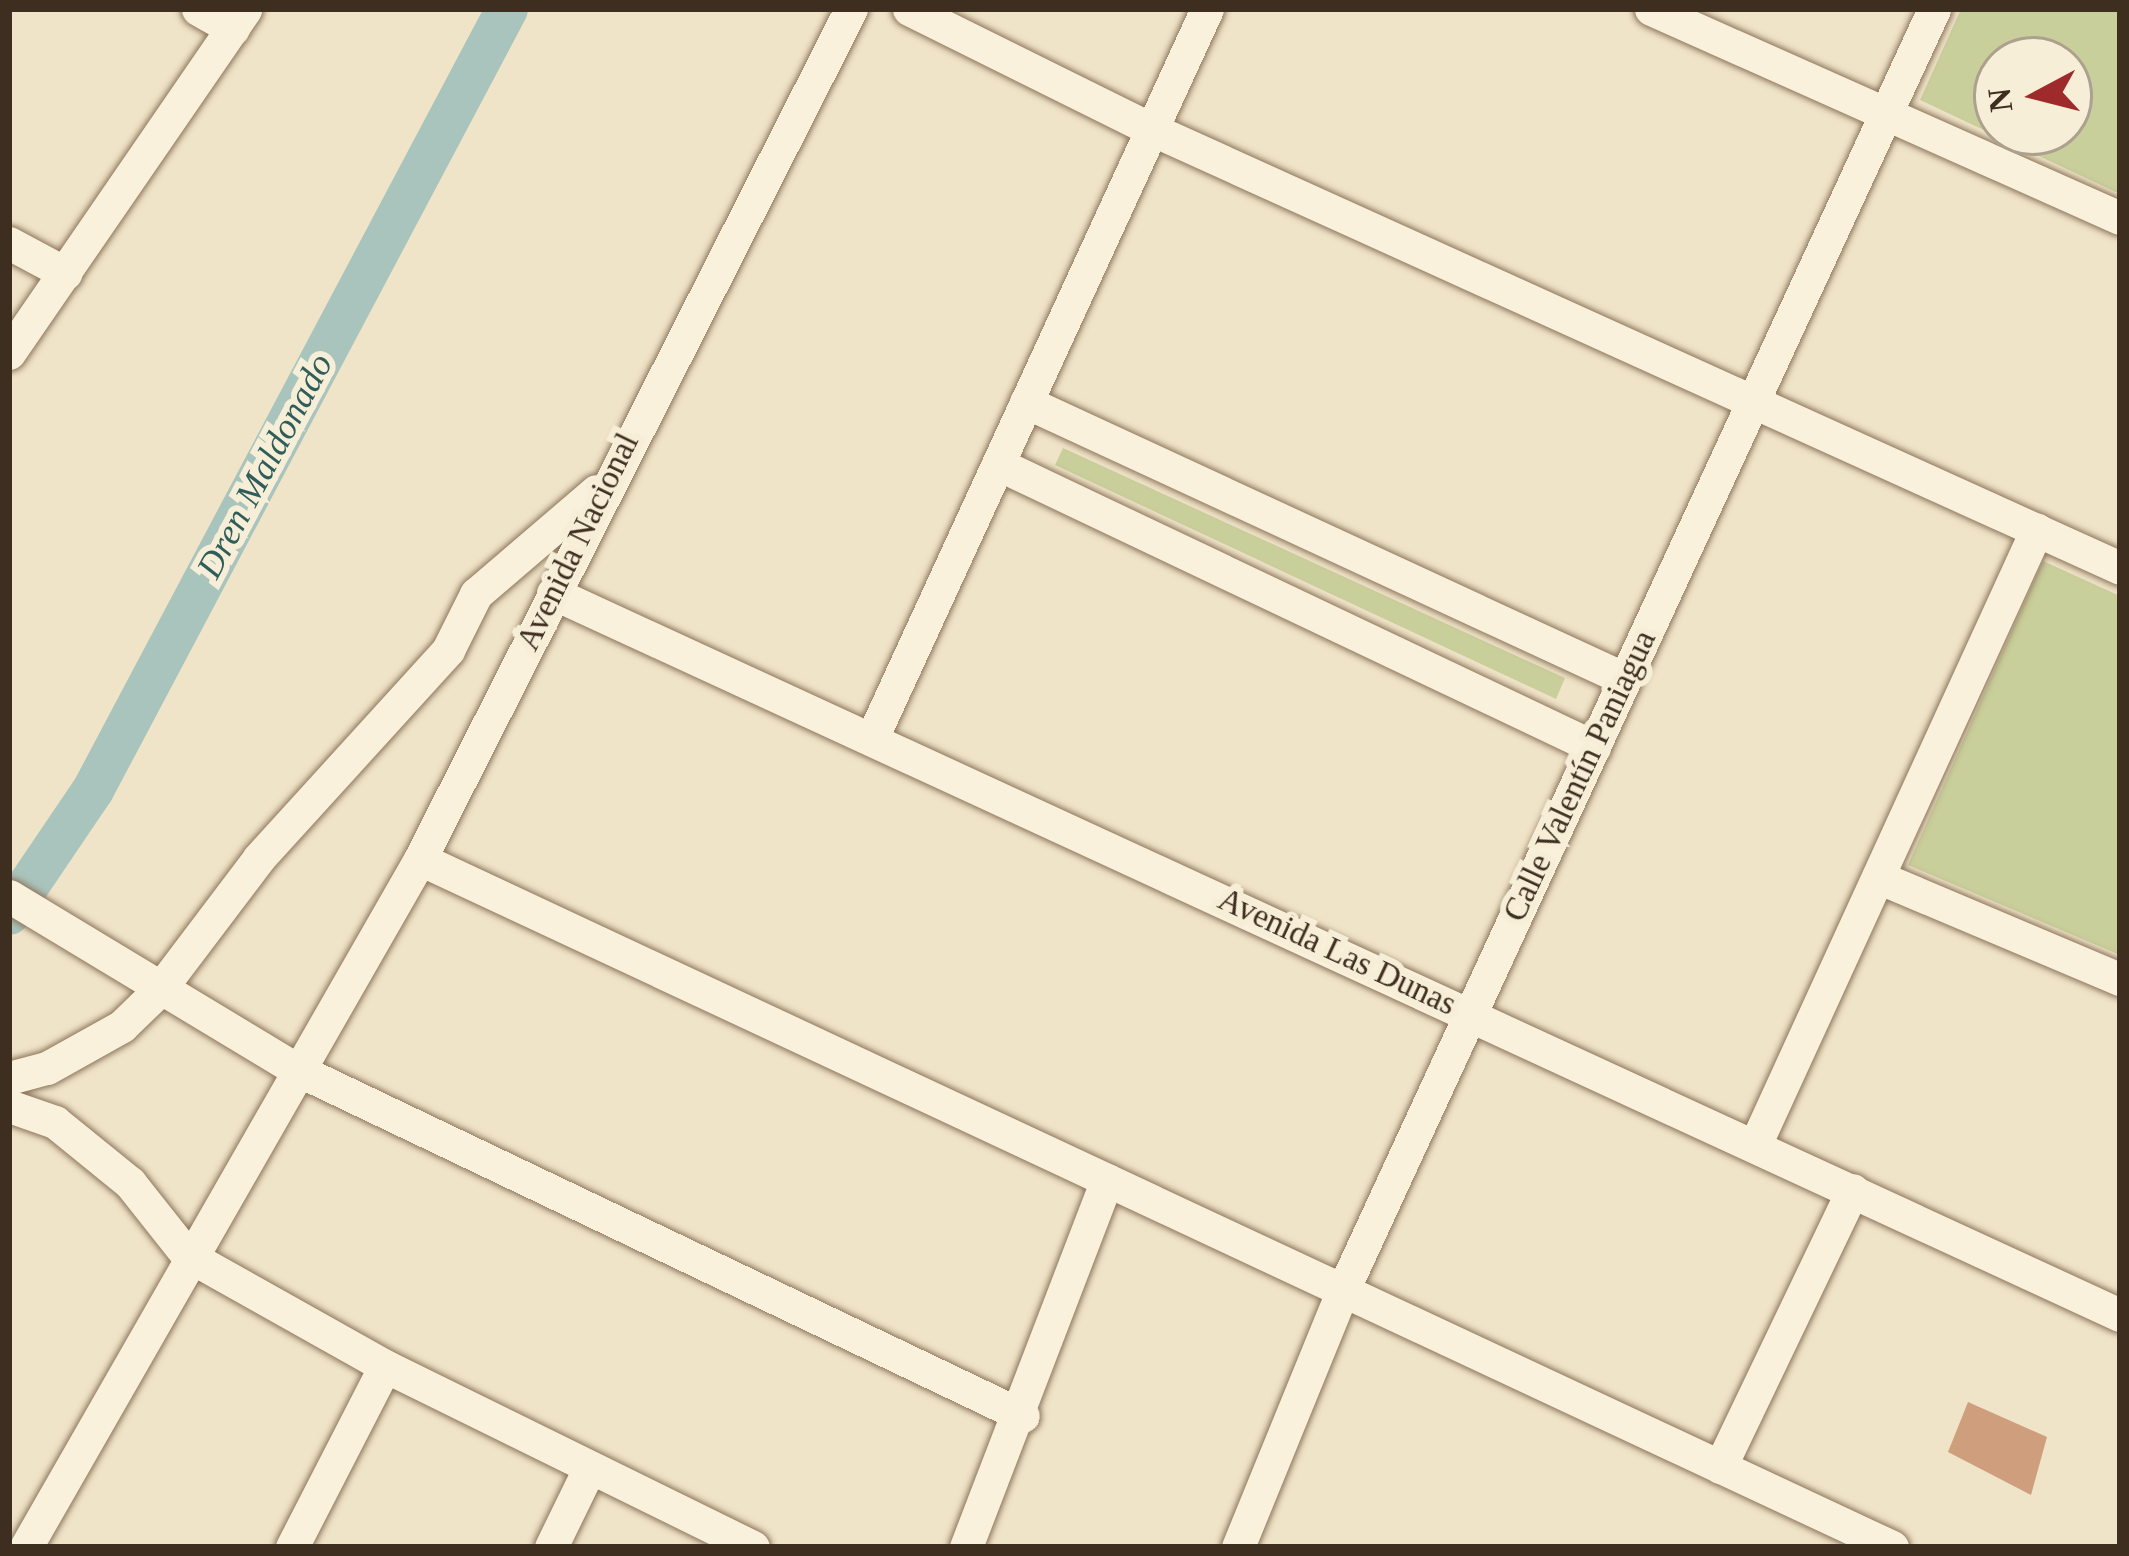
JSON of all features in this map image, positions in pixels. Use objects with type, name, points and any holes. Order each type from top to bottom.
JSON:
[{"type":"street","points":[[9,353],[239,19],[198,9]]},
{"type":"street","name":"Avenida Nacional","points":[[26,1547],[187,1256],[420,859],[851,9]]},
{"type":"street","points":[[909,9],[1151,129],[1755,396],[2120,568]]},
{"type":"street","points":[[872,738],[1207,9]]},
{"type":"street","points":[[1651,9],[1888,109],[2120,218]]},
{"type":"street","name":"Calle Valentín Paniagua","points":[[1238,1547],[1343,1290],[1934,9]]},
{"type":"street","points":[[9,243],[64,272]]},
{"type":"street","points":[[1026,402],[1625,680]]},
{"type":"street","points":[[998,464],[1594,747]]},
{"type":"street","points":[[9,1078],[47,1068],[122,1026],[160,989],[259,858],[448,650],[476,594],[607,483]]},
{"type":"street","points":[[1755,1145],[2037,529]]},
{"type":"street","name":"Avenida Las Dunas","points":[[553,592],[2120,1315]]},
{"type":"street","points":[[420,859],[1892,1547]]},
{"type":"street","points":[[1878,877],[2120,979]]},
{"type":"street","points":[[9,896],[298,1070],[1022,1416]]},
{"type":"street","points":[[9,1106],[55,1122],[130,1184],[187,1256],[386,1366],[753,1547]]},
{"type":"street","points":[[966,1547],[1022,1416],[1107,1180]]},
{"type":"street","points":[[1720,1467],[1852,1190]]},
{"type":"street","points":[[292,1547],[386,1366]]},
{"type":"street","points":[[551,1547],[589,1469]]},
{"type":"green space","points":[[1961,9],[2120,9],[2120,194],[2039,156],[2093,156],[2093,36],[1973,36],[1973,125],[1920,100]]},
{"type":"green space","points":[[1063,448],[1565,678],[1556,699],[1055,465]]},
{"type":"green space","points":[[2043,561],[2120,596],[2120,955],[1908,865]]},
{"type":"building","points":[[1968,1402],[2047,1437],[2031,1495],[1948,1452]]},
{"type":"waterway","name":"Dren Maldonado","points":[[9,914],[93,790],[507,9]]}]
